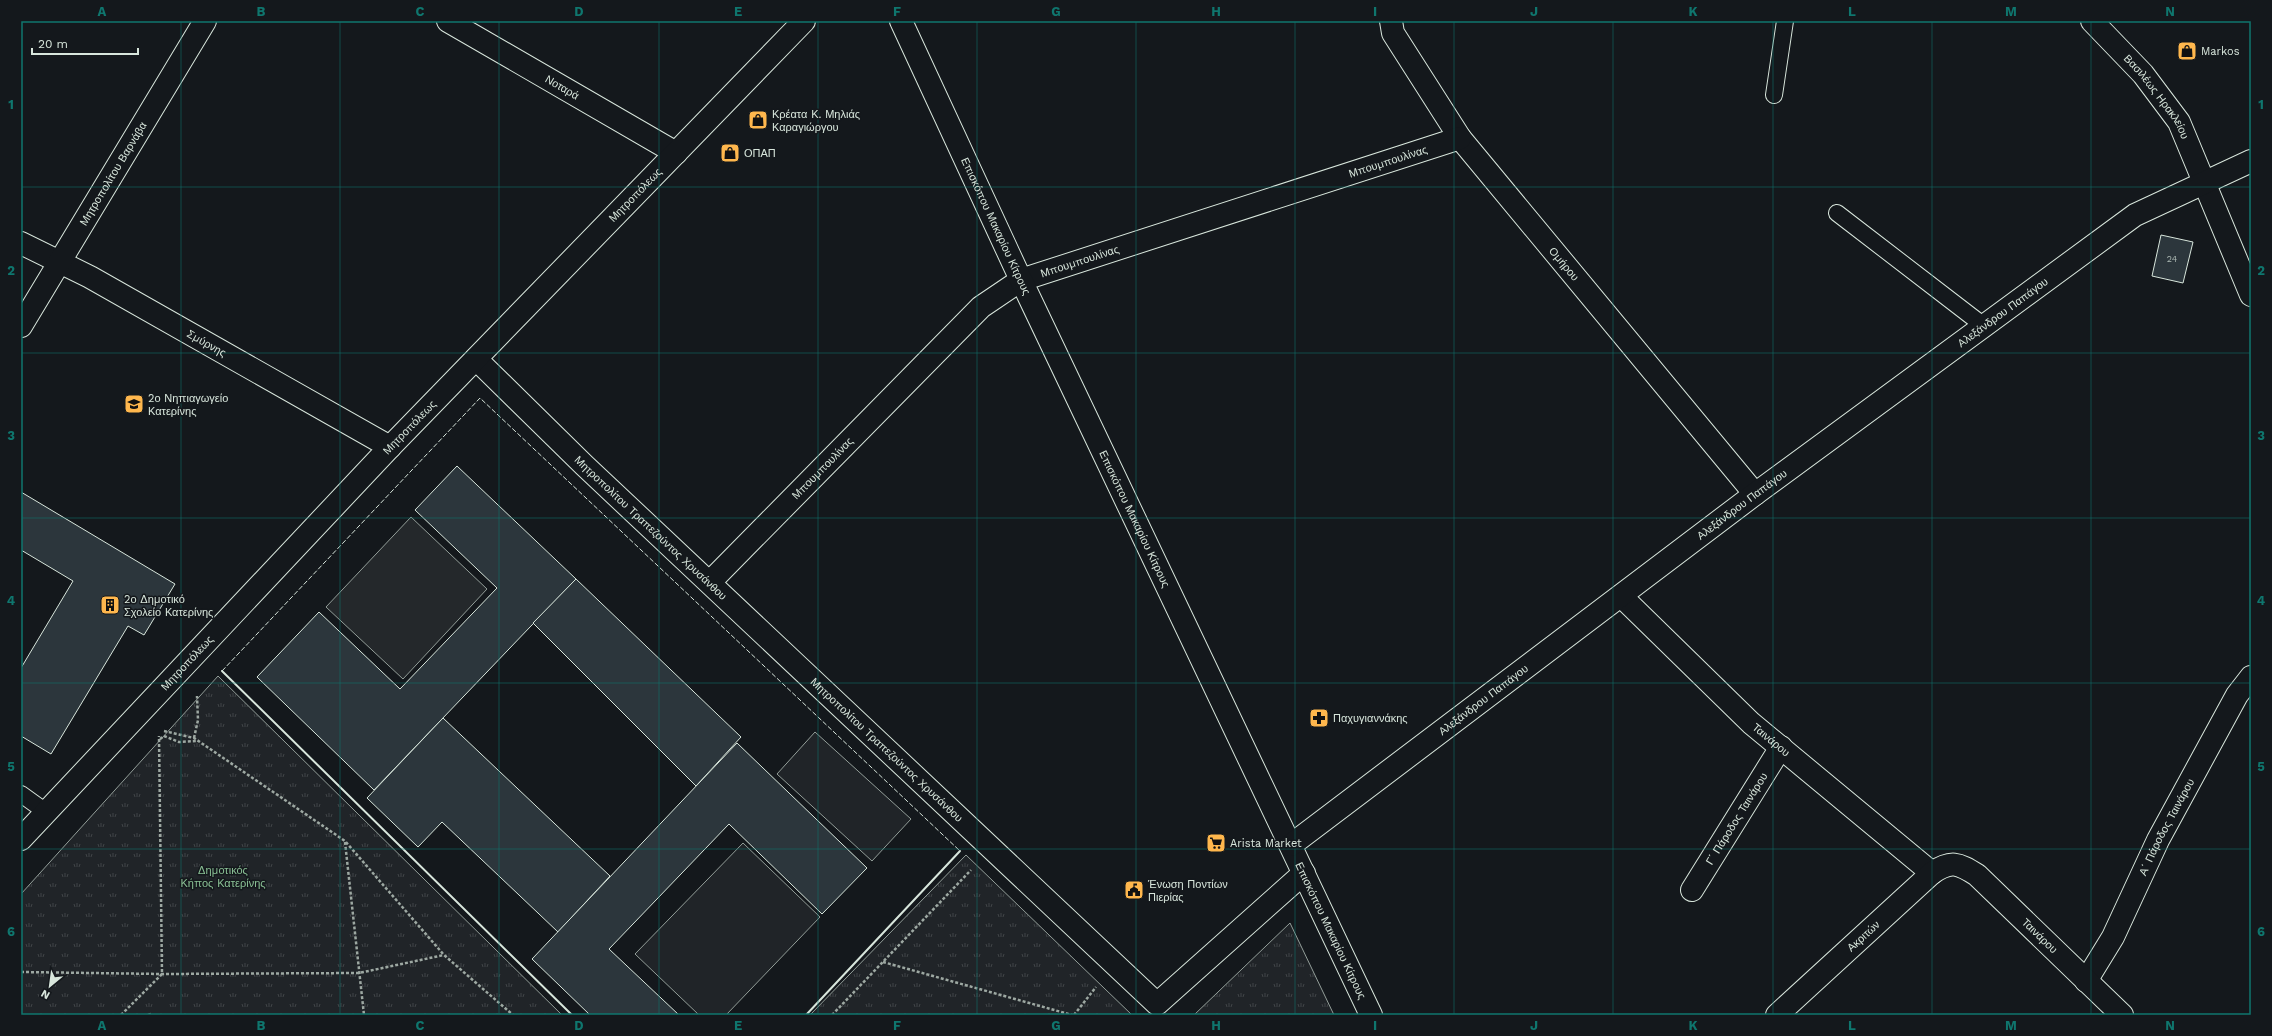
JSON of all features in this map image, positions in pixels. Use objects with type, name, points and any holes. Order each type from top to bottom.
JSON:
[{"type":"street","name":"Μητροπολίτου Βαρνάβα","points":[[21,326],[205,21]]},
{"type":"street","name":"Νοταρά","points":[[448,21],[676,153]]},
{"type":"street","name":"Μητροπόλεως","points":[[21,839],[390,447],[804,21]]},
{"type":"street","name":"Επισκόπου Μακαρίου Κίτρους","points":[[901,21],[1021,280],[1371,1015]]},
{"type":"street","name":"Ομήρου","points":[[1391,21],[1393,33],[1460,138],[1755,494]]},
{"type":"street","name":"Βασιλέως Ηρακλείου","points":[[2092,21],[2143,74],[2179,122],[2206,182],[2251,295]]},
{"type":"street","name":"Μπουμπουλίνας","points":[[710,582],[981,307],[1021,280],[1460,138]]},
{"type":"street","name":"Αλεξάνδρου Παπάγου","points":[[1291,845],[1755,494],[2135,215],[2251,161]]},
{"type":"street","name":"Σμύρνης","points":[[21,243],[90,277],[390,447]]},
{"type":"street","name":"Μητροπολίτου Τραπεζούντος Χρυσάνθου","points":[[476,359],[584,465],[1163,1009],[1304,873]]},
{"type":"street","name":"Ταινάρου","points":[[1621,596],[1751,723],[1781,746],[1932,873]]},
{"type":"street","name":"Α΄ Πάροδος Ταινάρου","points":[[2086,981],[2113,937],[2158,840],[2180,798],[2237,694],[2251,677]]},
{"type":"street","name":"Γ΄ Πάροδος Ταινάρου","points":[[1692,890],[1781,746]]},
{"type":"street","name":"Ταινάρου","points":[[1953,864],[1977,875],[2122,1015]]},
{"type":"street","name":"Ακριτών","points":[[1777,1015],[1932,873],[1942,866],[1953,864]]},
{"type":"lane","points":[[1774,95],[1785,21]]},
{"type":"lane","points":[[1837,213],[1984,326]]},
{"type":"lane","points":[[21,794],[46,812]]},
{"type":"path","points":[[195,740],[198,711],[196,690]]},
{"type":"path","points":[[120,1015],[162,974],[158,731],[195,740],[345,841],[444,955],[513,1015]]},
{"type":"path","points":[[159,740],[164,736],[179,742],[195,740]]},
{"type":"path","points":[[345,841],[364,1015]]},
{"type":"path","points":[[832,1015],[974,866]]},
{"type":"path","points":[[21,972],[162,974],[359,972],[444,955]]},
{"type":"path","points":[[883,962],[1073,1015],[1099,983]]},
{"type":"green space","name":"Δημοτικός Κήπος Κατερίνης","points":[[218,676],[562,1015],[21,1015],[21,894]]},
{"type":"green space","points":[[815,732],[911,819],[872,861],[777,774]]},
{"type":"green space","points":[[743,843],[820,917],[726,1015],[699,1015],[635,954]]},
{"type":"green space","points":[[966,855],[1132,1015],[810,1015]]},
{"type":"green space","points":[[1290,923],[1334,1015],[1194,1015]]},
{"type":"shaded area","points":[[411,517],[487,589],[403,679],[326,607]]},
{"type":"building","points":[[2161,235],[2193,242],[2183,283],[2152,276]]},
{"type":"building","points":[[457,466],[576,579],[374,790],[257,677],[319,612],[400,689],[497,588],[415,510]]},
{"type":"building","name":"2ο Δημοτικό Σχολείο Κατερίνης","points":[[21,492],[175,584],[144,635],[128,626],[51,754],[21,736],[21,668],[73,581],[21,550]]},
{"type":"building","points":[[576,579],[741,737],[696,786],[533,623]]},
{"type":"building","points":[[443,718],[610,876],[558,932],[442,822],[418,847],[367,798]]},
{"type":"building","points":[[737,743],[867,868],[822,914],[729,824],[609,949],[679,1015],[590,1015],[532,959]]},
{"type":"fence","points":[[222,671],[480,398],[960,851]]},
{"type":"wall","points":[[222,671],[572,1015]]},
{"type":"wall","points":[[806,1015],[960,851]]},
{"type":"place","name":"Markos","points":[[2187,51]]},
{"type":"place","name":"Κρέατα Κ. Μηλιάς Καραγιώργου","points":[[758,120]]},
{"type":"place","name":"ΟΠΑΠ","points":[[730,153]]},
{"type":"place","name":"2ο Νηπιαγωγείο Κατερίνης","points":[[134,404]]},
{"type":"place","name":"2ο Δημοτικό Σχολείο Κατερίνης","points":[[110,605]]},
{"type":"place","name":"Παχυγιαννάκης","points":[[1319,718]]},
{"type":"place","name":"Arista Market","points":[[1216,843]]},
{"type":"place","name":"Ένωση Ποντίων Πιερίας","points":[[1134,890]]}]
